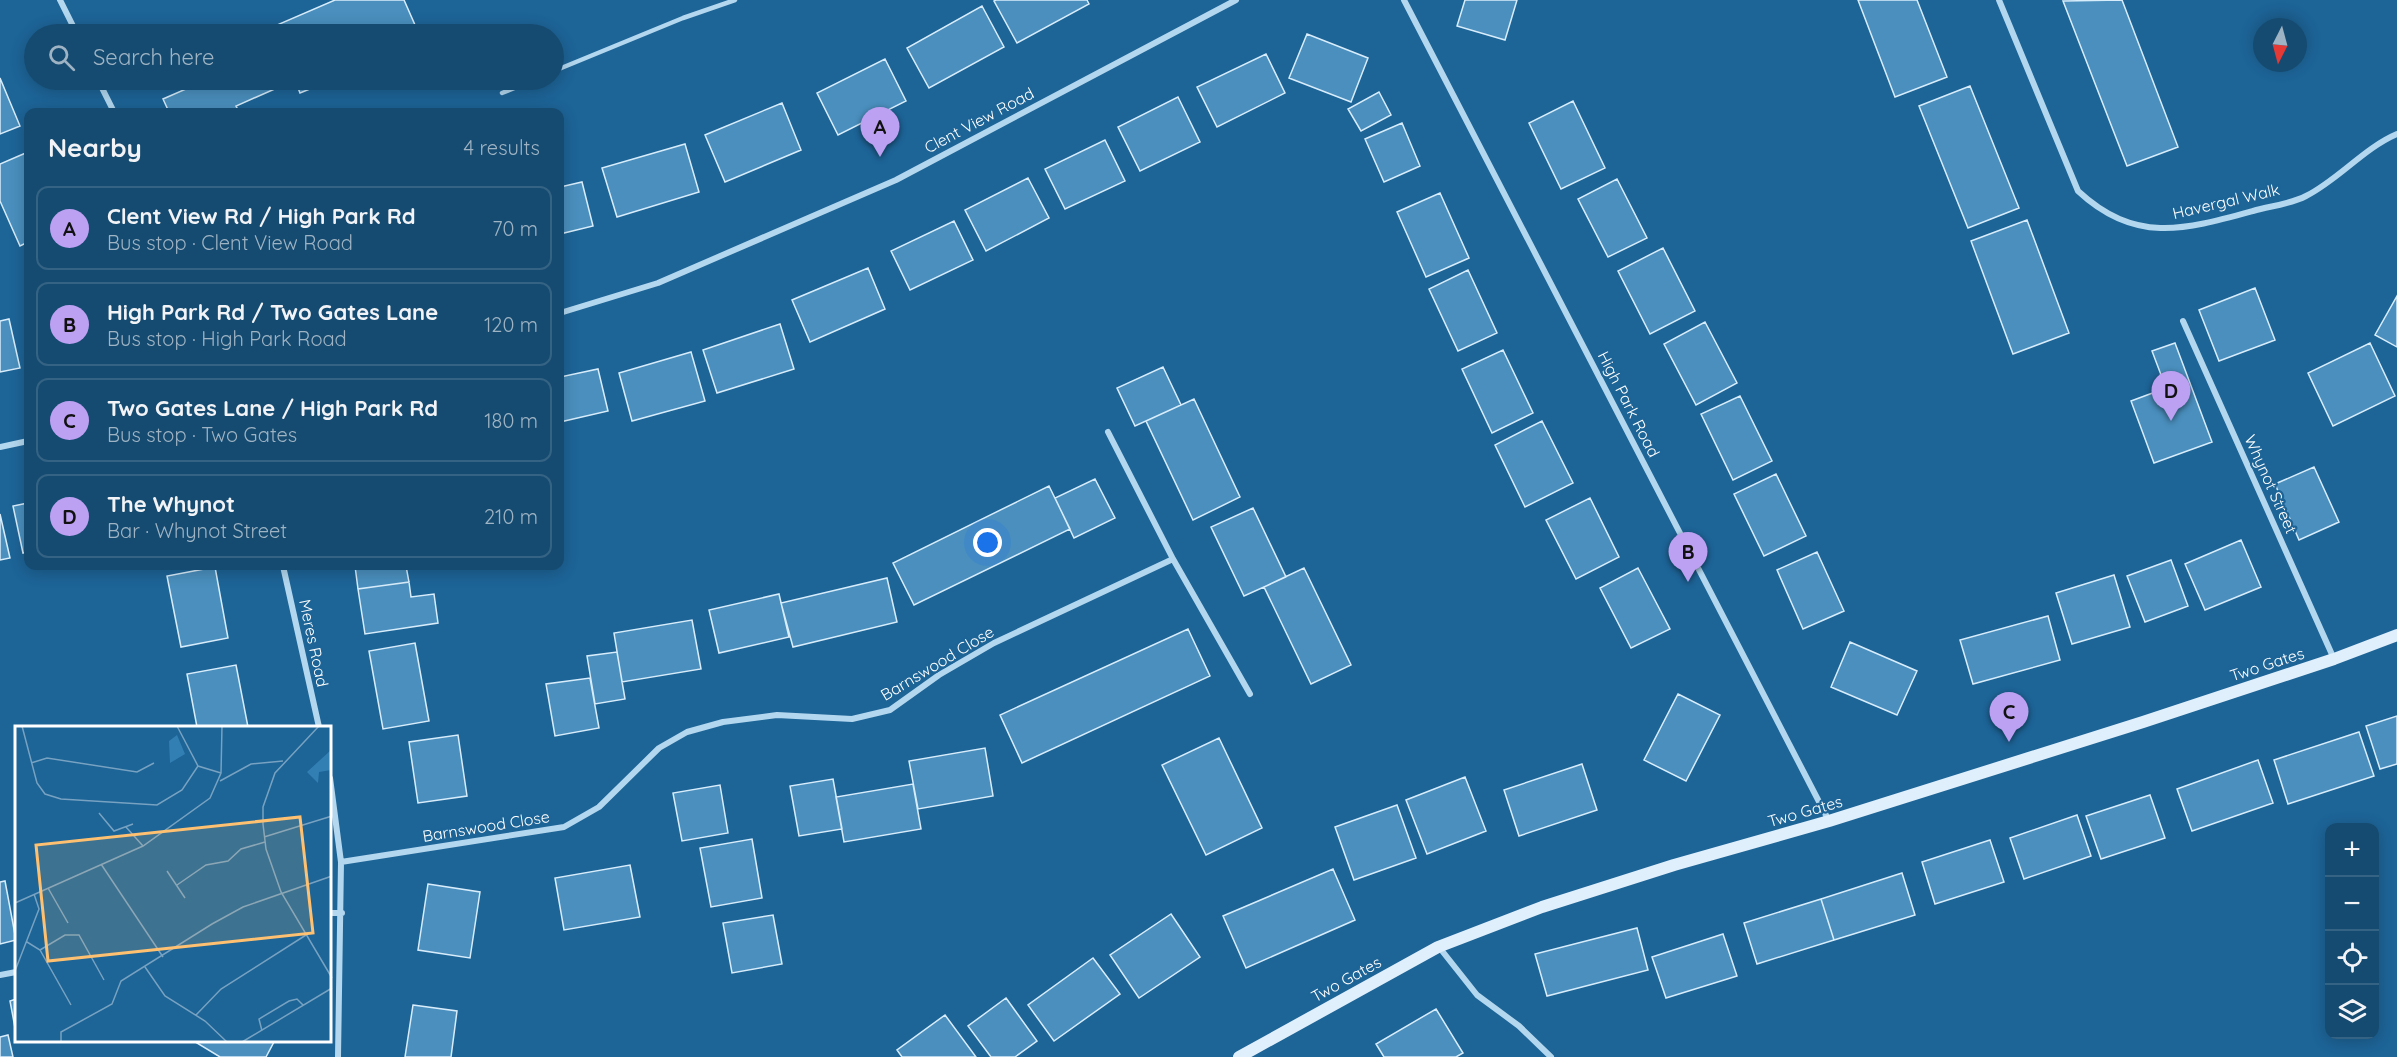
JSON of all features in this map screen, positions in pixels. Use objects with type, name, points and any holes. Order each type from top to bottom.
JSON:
[{"type":"street","points":[[60,0],[72,24]]},
{"type":"street","name":"Clent View Road","points":[[564,312],[658,283],[896,180],[1236,0]]},
{"type":"street","name":"High Park Road","points":[[1404,0],[1829,821]]},
{"type":"street","name":"Havergal Walk","points":[[1999,0],[2078,191],[2096,208],[2122,222],[2158,229],[2197,225],[2305,197],[2397,135]]},
{"type":"street","points":[[103,90],[112,108]]},
{"type":"street","name":"Whynot Street","points":[[2183,321],[2334,659]]},
{"type":"street","points":[[1108,432],[1173,559],[1250,694]]},
{"type":"street","points":[[0,447],[24,442]]},
{"type":"street","name":"Barnswood Close","points":[[341,862],[564,827],[599,807],[659,748],[687,732],[723,722],[777,715],[852,719],[890,710],[939,675],[994,643],[1173,559]]},
{"type":"street","name":"Meres Road","points":[[284,570],[319,726]]},
{"type":"street","name":"Two Gates","points":[[1239,1057],[1438,947],[1553,904],[1674,865],[1829,821],[2334,659],[2397,635]]},
{"type":"street","points":[[332,793],[341,862],[338,1057]]},
{"type":"street","points":[[332,913],[342,913]]},
{"type":"street","points":[[1438,947],[1477,995],[1518,1026],[1551,1057]]},
{"type":"street","points":[[0,975],[15,972]]},
{"type":"lane","points":[[564,67],[683,18],[735,0]]},
{"type":"lane","points":[[502,93],[509,90]]},
{"type":"building","points":[[335,0],[404,0],[415,24],[279,24]]},
{"type":"building","points":[[1087,0],[1089,4],[1017,43],[994,1]]},
{"type":"building","points":[[1465,0],[1517,0],[1505,40],[1457,26]]},
{"type":"building","points":[[1858,0],[1917,0],[1947,77],[1895,97]]},
{"type":"building","points":[[2122,0],[2178,147],[2127,166],[2063,1]]},
{"type":"building","points":[[982,6],[1004,47],[929,88],[907,48]]},
{"type":"building","points":[[1307,34],[1368,58],[1351,102],[1289,78]]},
{"type":"building","points":[[1266,54],[1285,93],[1217,127],[1197,87]]},
{"type":"building","points":[[885,59],[906,101],[838,135],[817,93]]},
{"type":"building","points":[[0,78],[20,126],[0,134]]},
{"type":"building","points":[[1970,86],[2019,208],[1968,228],[1919,106]]},
{"type":"building","points":[[184,90],[272,90],[236,106],[237,108],[167,108],[163,99]]},
{"type":"building","points":[[1379,92],[1391,115],[1361,131],[1348,109]]},
{"type":"building","points":[[1178,97],[1200,142],[1140,171],[1118,127]]},
{"type":"building","points":[[1573,101],[1605,168],[1561,189],[1529,123]]},
{"type":"building","points":[[782,103],[801,150],[725,182],[705,135]]},
{"type":"building","points":[[1402,123],[1420,166],[1384,182],[1365,139]]},
{"type":"building","points":[[1105,140],[1125,181],[1065,209],[1045,169]]},
{"type":"building","points":[[685,144],[699,192],[617,217],[602,168]]},
{"type":"building","points":[[24,154],[24,244],[20,246],[0,201],[0,164]]},
{"type":"building","points":[[1028,178],[1049,218],[986,251],[965,210]]},
{"type":"building","points":[[1617,179],[1647,238],[1608,257],[1578,199]]},
{"type":"building","points":[[582,182],[593,226],[564,233],[564,186]]},
{"type":"building","points":[[1440,193],[1469,258],[1426,277],[1397,212]]},
{"type":"building","points":[[2027,220],[2069,333],[2013,354],[1971,241]]},
{"type":"building","points":[[954,221],[973,260],[910,290],[891,251]]},
{"type":"building","points":[[1663,248],[1695,311],[1650,334],[1618,271]]},
{"type":"building","points":[[868,268],[885,309],[810,342],[792,300]]},
{"type":"building","points":[[1468,270],[1497,333],[1458,351],[1429,289]]},
{"type":"building","points":[[2255,288],[2275,340],[2219,361],[2199,310]]},
{"type":"building","points":[[2397,296],[2397,347],[2375,335]]},
{"type":"building","points":[[9,319],[20,368],[0,372],[0,321]]},
{"type":"building","points":[[1705,322],[1737,383],[1696,405],[1664,344]]},
{"type":"building","points":[[780,324],[794,369],[717,393],[703,350]]},
{"type":"building","points":[[2175,343],[2212,442],[2154,463],[2131,401],[2166,388],[2152,351]]},
{"type":"building","points":[[2370,343],[2395,396],[2333,426],[2308,373]]},
{"type":"building","points":[[1503,350],[1533,413],[1492,433],[1462,369]]},
{"type":"building","points":[[691,352],[705,401],[632,421],[619,373]]},
{"type":"building","points":[[1163,367],[1181,405],[1135,426],[1117,388]]},
{"type":"building","points":[[598,369],[608,411],[564,421],[564,376]]},
{"type":"building","points":[[1740,396],[1772,461],[1733,480],[1701,414]]},
{"type":"building","points":[[1194,399],[1240,497],[1193,520],[1146,421]]},
{"type":"building","points":[[1542,421],[1573,483],[1525,507],[1495,445]]},
{"type":"building","points":[[2314,467],[2339,522],[2299,540],[2275,484]]},
{"type":"building","points":[[1776,474],[1806,536],[1764,556],[1734,494]]},
{"type":"building","points":[[1095,479],[1115,518],[1074,538],[1055,498]]},
{"type":"building","points":[[1049,486],[1070,529],[914,605],[893,563]]},
{"type":"building","points":[[1590,498],[1619,557],[1576,579],[1546,520]]},
{"type":"building","points":[[24,504],[24,553],[23,553],[13,506]]},
{"type":"building","points":[[1253,508],[1286,577],[1244,596],[1211,527]]},
{"type":"building","points":[[0,514],[10,558],[0,560]]},
{"type":"building","points":[[2241,540],[2261,587],[2205,610],[2185,564]]},
{"type":"building","points":[[1817,552],[1844,611],[1803,629],[1777,570]]},
{"type":"building","points":[[2171,560],[2188,606],[2145,622],[2127,576]]},
{"type":"building","points":[[1304,568],[1351,665],[1311,684],[1264,587]]},
{"type":"building","points":[[1638,568],[1670,629],[1631,648],[1600,588]]},
{"type":"building","points":[[199,570],[216,570],[228,638],[181,647],[167,576]]},
{"type":"building","points":[[356,570],[407,570],[409,582],[358,589]]},
{"type":"building","points":[[2114,575],[2130,627],[2072,644],[2056,593]]},
{"type":"building","points":[[887,578],[897,622],[793,647],[781,603]]},
{"type":"building","points":[[409,582],[411,597],[434,594],[438,623],[365,634],[358,589]]},
{"type":"building","points":[[779,594],[789,637],[719,653],[709,610]]},
{"type":"building","points":[[2048,616],[2060,660],[1973,684],[1960,640]]},
{"type":"building","points":[[692,620],[701,669],[622,682],[614,633]]},
{"type":"building","points":[[1188,629],[1210,676],[1022,763],[1000,715]]},
{"type":"building","points":[[1850,642],[1917,671],[1897,715],[1831,687]]},
{"type":"building","points":[[415,643],[429,721],[383,729],[369,651]]},
{"type":"building","points":[[617,652],[625,699],[595,704],[587,656]]},
{"type":"building","points":[[236,665],[248,726],[197,726],[187,674]]},
{"type":"building","points":[[590,678],[599,728],[555,736],[546,684]]},
{"type":"building","points":[[1678,694],[1720,715],[1686,781],[1644,760]]},
{"type":"building","points":[[2397,716],[2397,764],[2380,769],[2366,726]]},
{"type":"building","points":[[2359,732],[2374,776],[2288,804],[2274,760]]},
{"type":"building","points":[[458,735],[467,796],[418,803],[409,742]]},
{"type":"building","points":[[1219,738],[1262,828],[1206,855],[1162,765]]},
{"type":"building","points":[[985,748],[993,796],[918,809],[909,761]]},
{"type":"building","points":[[2258,760],[2273,803],[2192,831],[2177,789]]},
{"type":"building","points":[[1582,764],[1597,810],[1519,836],[1504,790]]},
{"type":"building","points":[[1465,777],[1486,831],[1427,854],[1406,800]]},
{"type":"building","points":[[833,779],[842,829],[799,836],[790,786]]},
{"type":"building","points":[[913,784],[921,829],[844,842],[836,797]]},
{"type":"building","points":[[720,785],[728,833],[682,841],[673,793]]},
{"type":"building","points":[[2150,795],[2165,838],[2101,859],[2086,816]]},
{"type":"building","points":[[1397,805],[1416,858],[1354,880],[1335,827]]},
{"type":"building","points":[[2077,815],[2091,856],[2024,879],[2010,838]]},
{"type":"building","points":[[752,839],[762,898],[711,907],[700,848]]},
{"type":"building","points":[[1990,840],[2004,882],[1935,904],[1922,862]]},
{"type":"building","points":[[630,865],[640,917],[564,930],[555,878]]},
{"type":"building","points":[[1333,869],[1355,920],[1246,968],[1223,916]]},
{"type":"building","points":[[1902,873],[1915,915],[1834,940],[1821,899]]},
{"type":"building","points":[[5,881],[15,940],[0,944],[0,882]]},
{"type":"building","points":[[428,884],[480,892],[470,958],[418,950]]},
{"type":"building","points":[[1821,899],[1834,940],[1757,964],[1744,923]]},
{"type":"building","points":[[1171,914],[1200,957],[1139,998],[1110,955]]},
{"type":"building","points":[[773,915],[782,964],[732,973],[723,923]]},
{"type":"building","points":[[1637,928],[1648,970],[1547,996],[1535,954]]},
{"type":"building","points":[[1723,934],[1737,976],[1666,998],[1652,957]]},
{"type":"building","points":[[1093,958],[1120,994],[1054,1041],[1028,1005]]},
{"type":"building","points":[[1006,998],[1037,1041],[1015,1057],[991,1057],[968,1026]]},
{"type":"building","points":[[15,999],[15,1028],[10,1001]]},
{"type":"building","points":[[413,1005],[457,1011],[451,1057],[405,1057]]},
{"type":"building","points":[[1436,1009],[1463,1053],[1456,1057],[1384,1057],[1376,1044]]},
{"type":"building","points":[[945,1015],[976,1057],[902,1057],[897,1050]]},
{"type":"building","points":[[8,1035],[13,1057],[0,1057],[0,1037]]},
{"type":"building","points":[[195,1042],[274,1042],[266,1057],[220,1057]]},
{"type":"place","name":"Clent View Rd / High Park Rd","points":[[880,157]]},
{"type":"place","name":"The Whynot","points":[[2171,421]]},
{"type":"place","name":"High Park Rd / Two Gates Lane","points":[[1688,582]]},
{"type":"place","name":"Two Gates Lane / High Park Rd","points":[[2009,742]]}]
